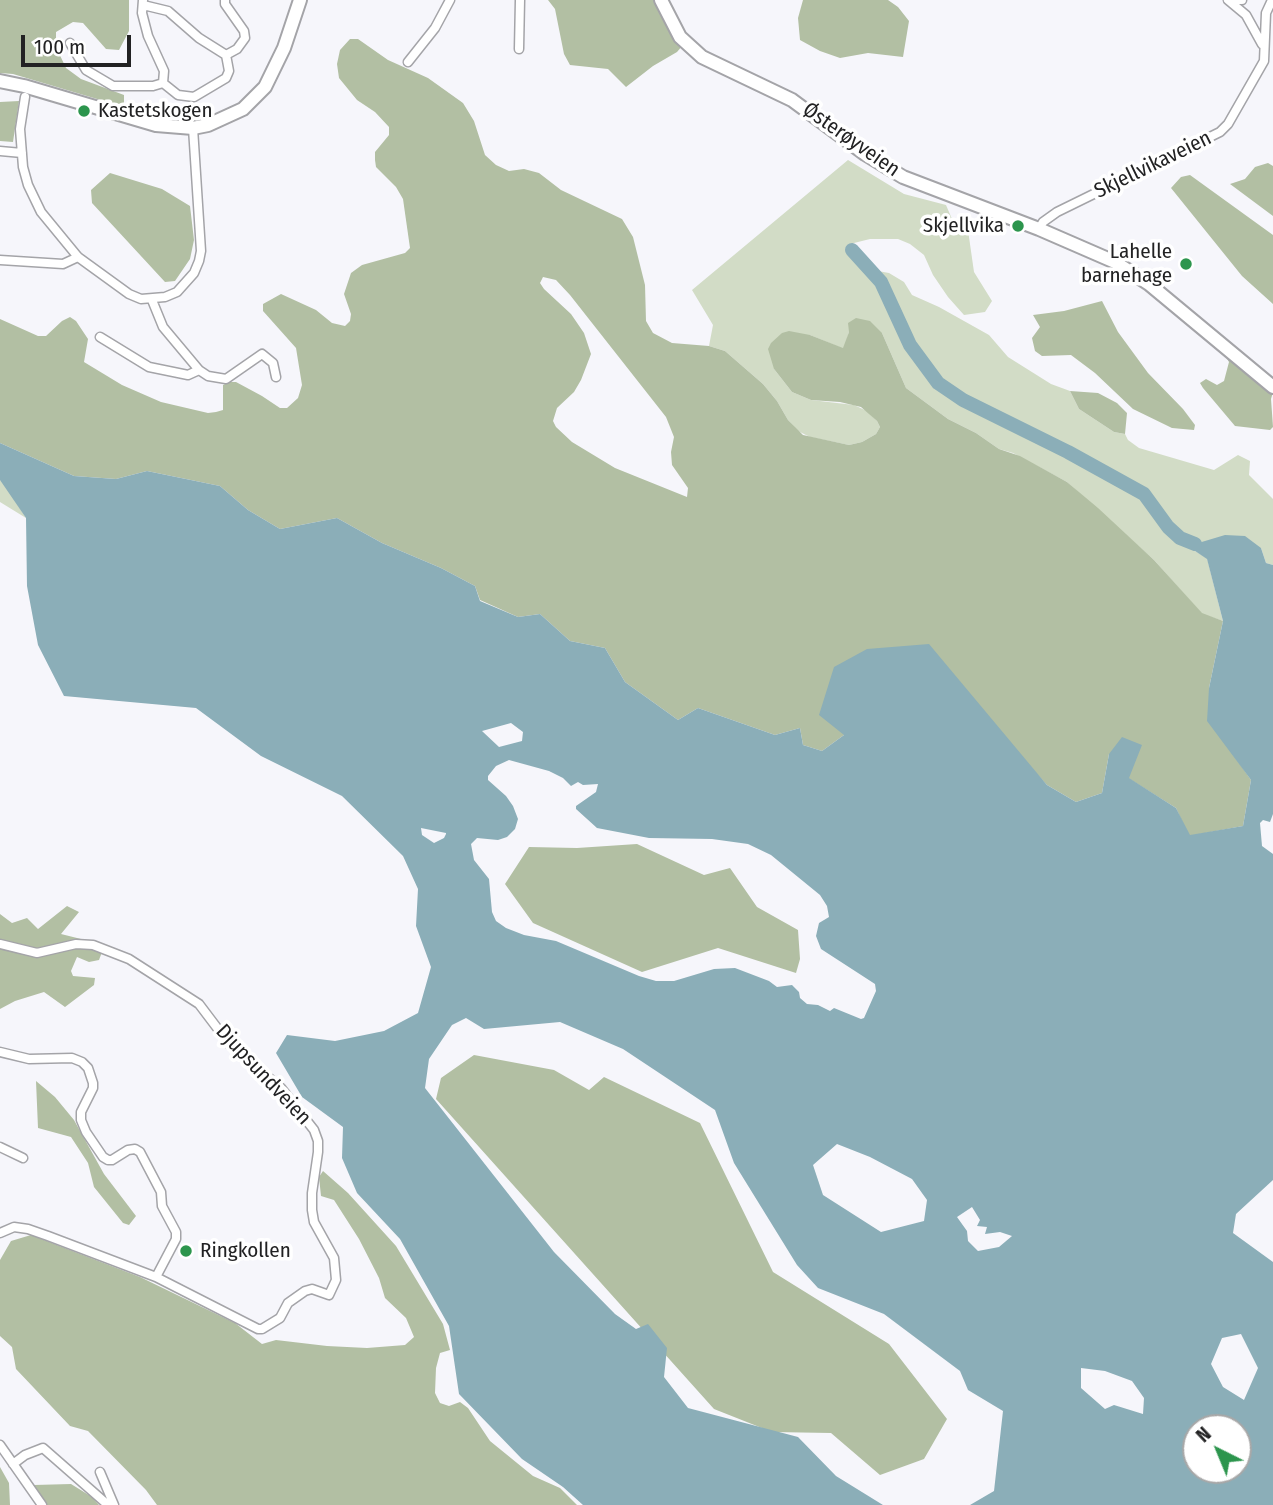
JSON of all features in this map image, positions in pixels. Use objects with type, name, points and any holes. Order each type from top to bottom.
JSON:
[{"type":"main road","points":[[0,81],[156,125],[193,128],[208,125],[233,115],[254,99],[265,86],[284,48],[300,0]]},
{"type":"main road","name":"Østerøyveien","points":[[662,0],[680,37],[702,57],[792,100],[865,154],[902,177],[1039,229],[1109,259],[1138,276],[1273,387]]},
{"type":"street","points":[[225,0],[244,31],[245,38],[236,50],[226,55]]},
{"type":"street","points":[[408,62],[435,28],[450,0]]},
{"type":"street","points":[[519,49],[520,0]]},
{"type":"street","points":[[1230,0],[1242,0]]},
{"type":"street","points":[[1230,0],[1246,15],[1264,46]]},
{"type":"street","name":"Skjellvikaveien","points":[[1039,229],[1043,222],[1057,212],[1220,132],[1234,116],[1264,61],[1265,13],[1272,0]]},
{"type":"street","points":[[143,3],[168,11],[199,38],[226,55],[229,71],[226,78],[194,97],[178,95],[163,83],[164,71],[148,36],[143,3]]},
{"type":"street","points":[[70,43],[86,71],[113,86],[153,86],[163,83]]},
{"type":"street","points":[[25,97],[20,129],[22,153],[28,185],[41,212],[78,257],[129,294],[141,299],[165,297],[186,285],[199,261],[201,251],[193,128]]},
{"type":"street","points":[[0,151],[22,153]]},
{"type":"street","points":[[0,260],[63,264],[78,257]]},
{"type":"street","points":[[152,300],[163,327],[199,370],[208,376],[226,379],[262,354],[272,363],[275,377]]},
{"type":"street","points":[[100,337],[149,367],[188,375],[199,370]]},
{"type":"street","name":"Djupsundveien","points":[[0,944],[37,953],[83,944],[129,959],[199,1004],[230,1045],[281,1088],[307,1118],[318,1141],[312,1194],[314,1222],[334,1258],[336,1280],[329,1295],[312,1289],[305,1290],[288,1303],[280,1318],[258,1329],[156,1277]]},
{"type":"street","points":[[0,1052],[29,1059],[72,1058],[88,1068],[92,1074],[93,1088],[81,1112],[86,1132],[108,1160],[128,1150],[135,1149],[140,1152],[161,1192],[162,1206],[176,1232],[176,1239],[156,1277],[28,1229],[14,1227],[0,1233]]},
{"type":"street","points":[[0,1147],[23,1158]]},
{"type":"street","points":[[0,1445],[42,1505]]},
{"type":"street","points":[[13,1464],[25,1455],[43,1448],[108,1505]]},
{"type":"street","points":[[100,1472],[114,1505]]},
{"type":"green space","points":[[0,0],[129,0],[129,31],[119,50],[106,49],[83,23],[73,22],[56,32],[56,47],[66,68],[81,79],[124,95],[124,107],[13,74],[0,73]]},
{"type":"green space","points":[[548,0],[655,0],[668,29],[683,45],[626,87],[608,69],[570,65],[564,54],[555,9]]},
{"type":"green space","points":[[803,0],[888,0],[898,7],[909,21],[903,57],[868,53],[840,58],[800,40],[798,18]]},
{"type":"green space","points":[[350,39],[358,39],[388,60],[428,78],[463,103],[474,121],[485,155],[496,165],[509,171],[524,169],[539,173],[561,190],[622,219],[633,237],[645,285],[646,321],[653,333],[672,343],[709,346],[725,351],[763,384],[788,420],[803,435],[849,445],[862,442],[876,434],[880,427],[861,407],[811,400],[792,392],[774,369],[768,349],[771,343],[782,333],[789,331],[810,335],[843,348],[849,332],[848,323],[856,318],[870,321],[882,333],[906,388],[948,419],[976,433],[999,449],[1020,456],[1067,482],[1098,508],[1154,560],[1202,613],[1223,621],[1209,688],[1233,754],[1251,780],[1243,826],[1189,836],[1176,808],[1128,778],[1109,754],[1102,793],[1076,802],[1047,785],[1026,762],[844,735],[822,751],[803,745],[800,728],[775,735],[698,708],[678,720],[625,682],[605,648],[570,641],[540,614],[518,617],[480,600],[475,586],[382,543],[337,518],[280,529],[248,510],[220,486],[147,471],[116,479],[74,476],[0,443],[0,319],[38,336],[46,336],[70,317],[76,321],[88,339],[84,362],[122,385],[161,402],[208,413],[223,410],[223,385],[229,382],[236,382],[280,408],[287,408],[298,398],[302,385],[296,348],[263,311],[263,304],[281,294],[316,310],[332,323],[345,326],[350,321],[351,314],[344,294],[351,273],[362,265],[405,253],[410,248],[403,199],[396,187],[376,167],[375,152],[389,135],[389,127],[375,112],[357,100],[339,78],[337,64],[340,50]],"holes":[[[543,277],[556,280],[666,417],[674,437],[672,465],[688,488],[687,497],[615,468],[572,442],[556,427],[553,421],[557,408],[574,392],[591,354],[584,333],[571,314],[540,283]]]},
{"type":"green space","points":[[19,101],[13,142],[0,141],[0,102]]},
{"type":"green space","points":[[848,160],[904,194],[946,205],[952,219],[964,224],[968,230],[974,272],[992,301],[985,312],[964,315],[933,275],[924,255],[898,239],[870,239],[851,246],[872,275],[878,271],[889,273],[904,282],[912,295],[989,335],[1008,357],[1051,384],[1070,391],[1079,409],[1114,432],[1125,434],[1128,440],[1139,448],[1214,470],[1238,455],[1250,461],[1249,475],[1273,499],[1273,565],[1266,563],[1261,548],[1195,551],[1207,558],[1223,621],[1202,614],[1154,560],[1067,482],[1013,453],[999,449],[976,433],[948,419],[906,388],[882,333],[849,332],[844,349],[810,335],[774,369],[792,392],[811,400],[854,405],[867,411],[877,421],[880,427],[876,434],[862,442],[849,445],[810,437],[798,431],[763,384],[725,351],[709,346],[713,325],[692,290]]},
{"type":"green space","points":[[1268,163],[1273,166],[1273,216],[1230,184],[1245,179],[1255,167]]},
{"type":"green space","points":[[110,173],[162,189],[190,206],[194,240],[190,259],[175,281],[165,282],[92,203],[91,190]]},
{"type":"green space","points":[[1190,175],[1273,235],[1273,304],[1242,276],[1171,188],[1181,177]]},
{"type":"green space","points":[[1102,301],[1118,332],[1148,373],[1183,409],[1195,425],[1194,430],[1172,428],[1133,409],[1095,373],[1071,355],[1042,356],[1035,351],[1032,338],[1040,327],[1033,315],[1064,311]]},
{"type":"green space","points":[[1223,352],[1273,392],[1273,427],[1270,430],[1235,426],[1203,388],[1200,383],[1206,379],[1217,385],[1224,381],[1229,362]]},
{"type":"green space","points":[[1070,391],[1098,393],[1117,403],[1127,413],[1125,434],[1114,432],[1079,409]]},
{"type":"green space","points":[[0,480],[3,481],[26,518],[0,502]]},
{"type":"green space","points":[[637,844],[704,875],[730,868],[757,907],[798,930],[800,959],[796,973],[718,948],[642,972],[533,923],[505,884],[529,847],[577,848]]},
{"type":"green space","points":[[67,906],[79,912],[61,934],[101,944],[99,960],[89,962],[77,957],[71,971],[73,976],[95,978],[94,985],[65,1007],[44,992],[0,1009],[0,914],[12,923],[27,918],[38,929]]},
{"type":"green space","points":[[474,1055],[554,1070],[589,1090],[604,1077],[700,1123],[773,1272],[889,1344],[947,1419],[924,1459],[880,1475],[831,1433],[772,1432],[714,1409],[436,1099],[441,1078]]},
{"type":"green space","points":[[36,1081],[55,1097],[74,1120],[104,1174],[136,1216],[129,1225],[123,1223],[94,1187],[88,1163],[71,1137],[38,1128]]},
{"type":"green space","points":[[323,1171],[348,1193],[396,1246],[443,1324],[450,1350],[440,1353],[436,1368],[435,1393],[440,1403],[449,1406],[460,1402],[468,1408],[490,1441],[533,1476],[560,1488],[577,1505],[157,1505],[146,1490],[88,1431],[70,1426],[16,1369],[12,1347],[0,1336],[0,1260],[11,1241],[31,1235],[140,1277],[235,1323],[262,1344],[276,1340],[367,1348],[405,1345],[414,1337],[406,1318],[385,1298],[379,1278],[359,1239],[334,1200],[321,1196],[319,1177]]},
{"type":"green space","points":[[0,1467],[9,1483],[10,1505],[0,1505]]},
{"type":"green space","points":[[71,1484],[92,1497],[99,1505],[47,1505],[34,1485]]},
{"type":"water","points":[[0,443],[74,476],[116,479],[147,471],[220,486],[248,510],[280,529],[337,518],[382,543],[475,586],[480,601],[518,617],[540,614],[570,641],[605,648],[625,682],[678,720],[698,708],[775,735],[800,728],[803,745],[822,751],[844,735],[819,715],[834,667],[867,649],[929,644],[1047,785],[1076,802],[1102,793],[1109,754],[1122,737],[1142,745],[1129,778],[1176,808],[1190,835],[1243,826],[1251,780],[1207,721],[1209,688],[1223,621],[1207,559],[1195,551],[1195,544],[1225,535],[1245,536],[1261,548],[1266,563],[1273,565],[1273,814],[1270,822],[1263,820],[1260,823],[1262,846],[1273,854],[1273,1180],[1236,1214],[1233,1233],[1273,1262],[1273,1505],[970,1505],[994,1491],[1003,1411],[968,1390],[960,1371],[884,1314],[818,1288],[797,1265],[734,1163],[715,1110],[623,1049],[560,1022],[484,1029],[466,1018],[452,1025],[429,1059],[425,1088],[554,1252],[615,1314],[636,1329],[648,1324],[667,1348],[664,1377],[688,1408],[798,1437],[836,1476],[883,1505],[583,1505],[563,1487],[522,1459],[459,1394],[449,1326],[400,1239],[357,1193],[342,1158],[343,1127],[302,1097],[276,1053],[287,1035],[335,1041],[384,1031],[418,1013],[431,967],[416,926],[418,889],[403,856],[342,796],[261,756],[196,708],[64,696],[38,645],[27,586],[26,518],[0,480]],"holes":[[[511,723],[523,732],[522,741],[499,747],[482,731]],[[509,760],[549,771],[563,778],[571,786],[578,782],[583,785],[598,784],[596,792],[576,806],[597,828],[649,838],[712,839],[748,844],[771,855],[820,895],[827,906],[829,917],[819,923],[816,936],[821,949],[875,984],[876,991],[864,1018],[834,1008],[830,1011],[818,1005],[807,1004],[792,985],[777,987],[769,981],[735,968],[714,969],[674,981],[656,981],[556,941],[524,935],[506,928],[496,921],[492,912],[489,879],[474,860],[471,844],[477,838],[498,840],[507,837],[515,829],[518,819],[513,806],[488,780],[496,766]],[[421,828],[446,833],[444,838],[434,843],[422,835]],[[837,1144],[870,1157],[912,1179],[927,1200],[924,1221],[881,1232],[823,1195],[813,1165]],[[972,1207],[980,1220],[977,1226],[987,1227],[985,1234],[1000,1232],[1012,1236],[999,1247],[978,1251],[968,1241],[967,1231],[957,1217]],[[1241,1334],[1258,1368],[1244,1400],[1223,1387],[1211,1364],[1222,1338]],[[1081,1368],[1105,1371],[1132,1381],[1144,1398],[1143,1414],[1114,1405],[1105,1409],[1081,1388]]]},
{"type":"waterway","points":[[852,250],[881,282],[910,345],[938,383],[963,400],[1068,452],[1144,494],[1168,527],[1180,538],[1195,544]]},
{"type":"place","name":"Kastetskogen","points":[[84,111]]},
{"type":"place","name":"Skjellvika","points":[[1018,226]]},
{"type":"place","name":"Lahelle barnehage","points":[[1186,264]]},
{"type":"place","name":"Ringkollen","points":[[186,1251]]}]
